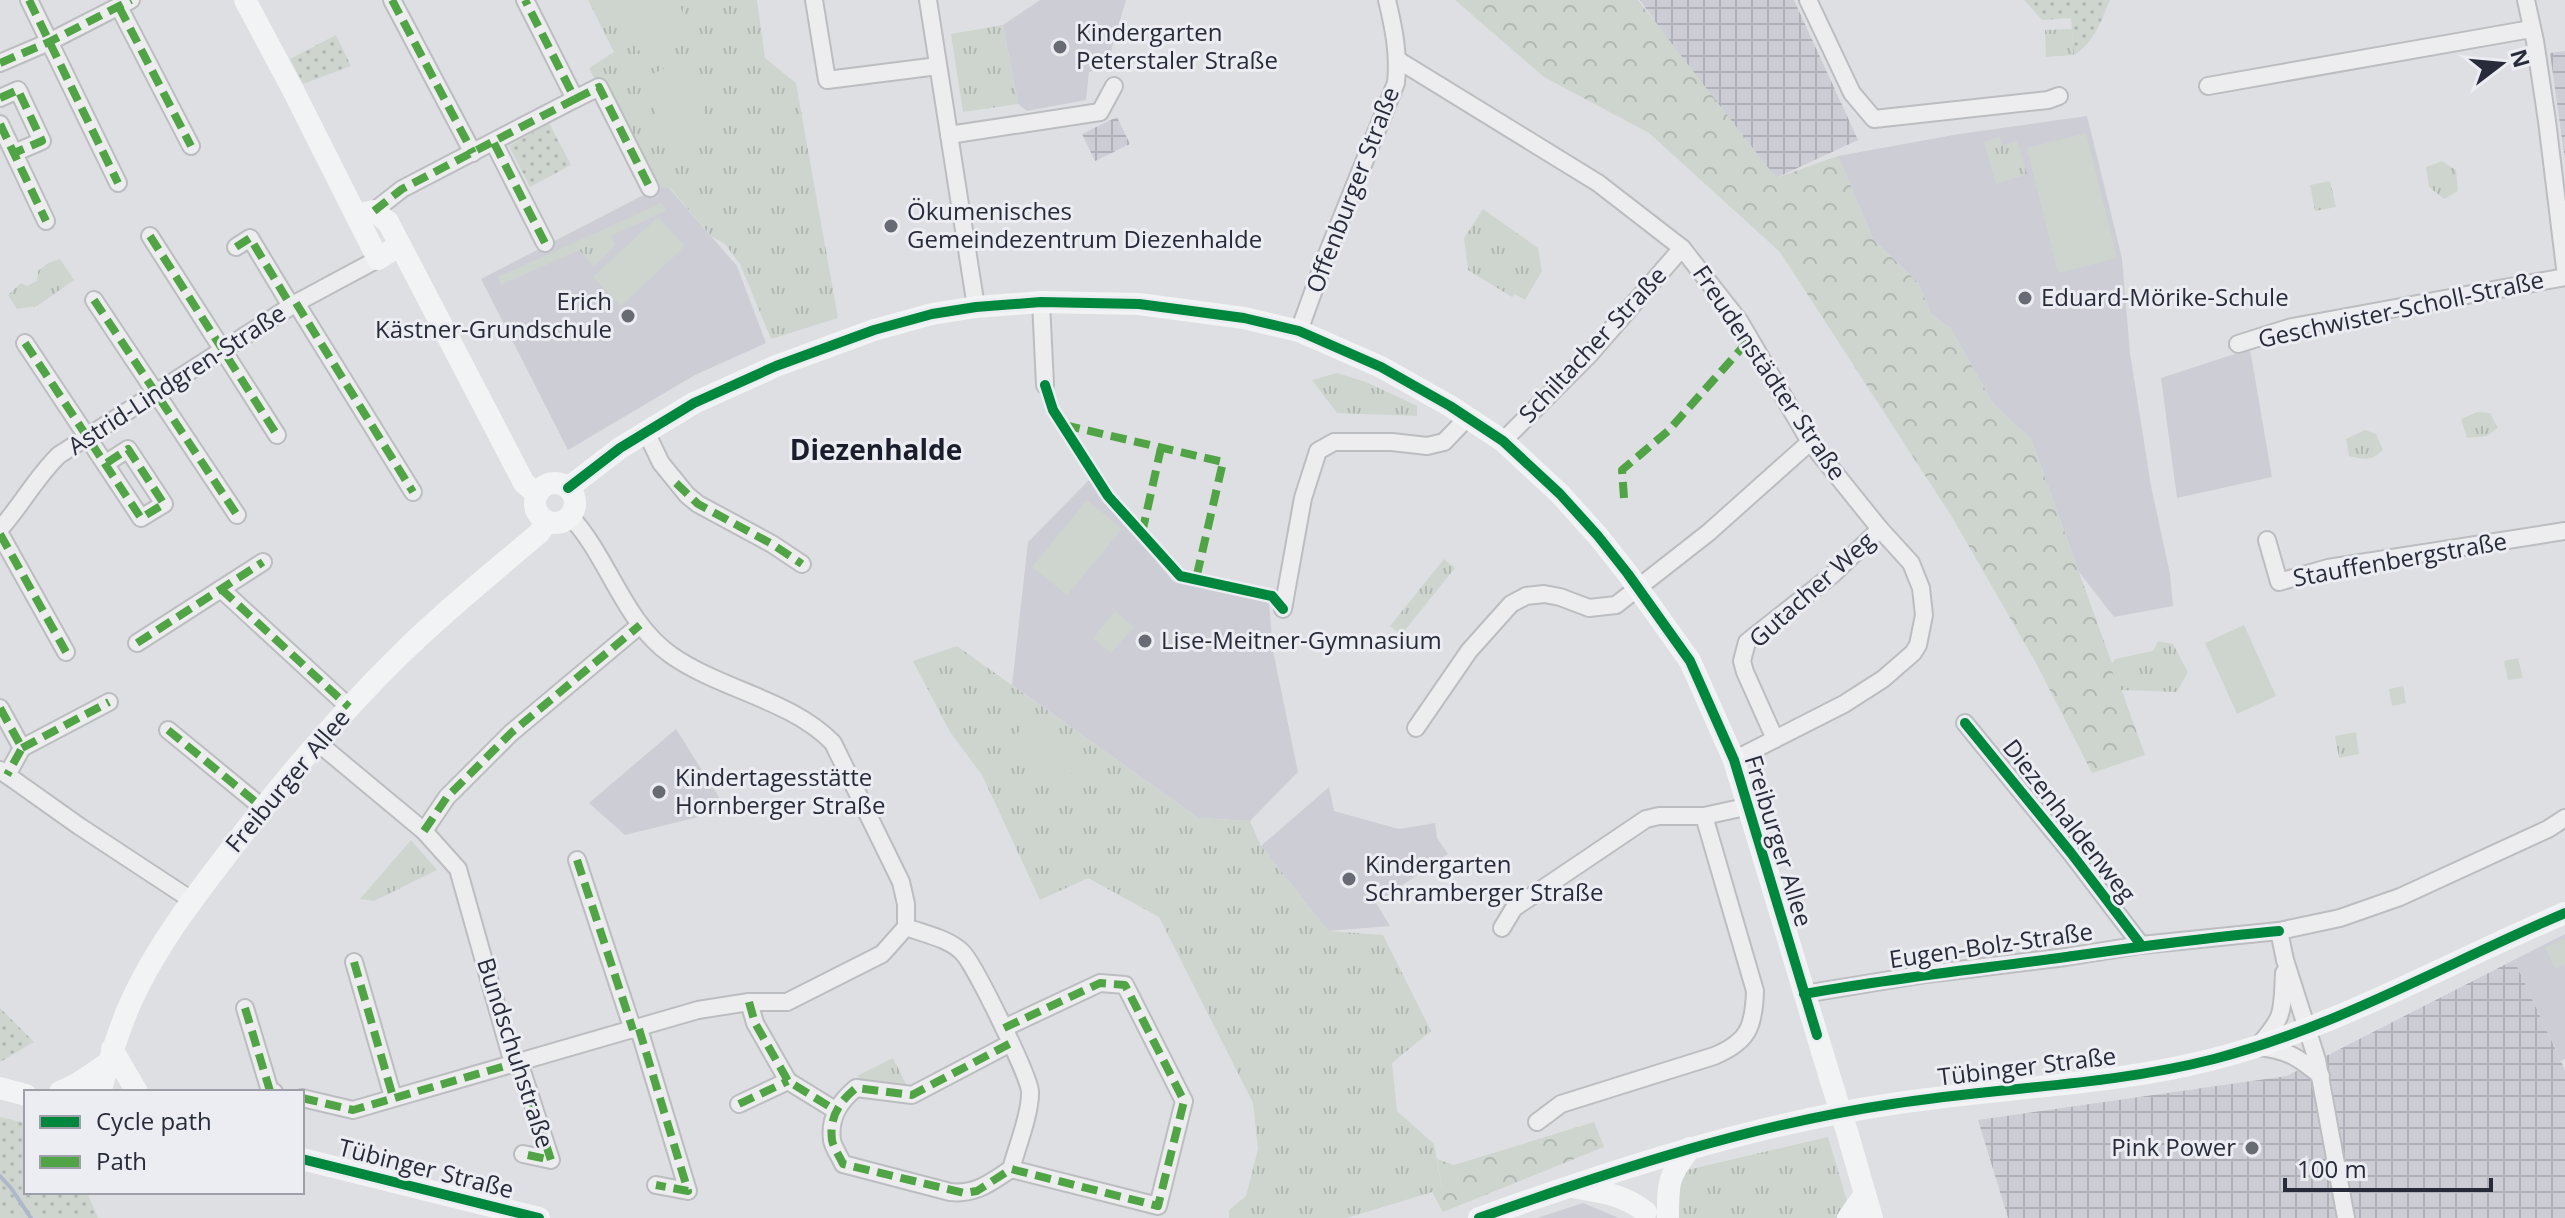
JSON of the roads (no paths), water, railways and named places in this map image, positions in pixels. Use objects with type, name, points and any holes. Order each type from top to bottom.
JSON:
[{"type":"street","points":[[29,0],[118,183]]},
{"type":"street","points":[[245,0],[366,213],[378,259],[400,245]]},
{"type":"street","points":[[392,0],[473,153]]},
{"type":"street","points":[[525,0],[575,99]]},
{"type":"street","points":[[814,0],[827,80],[938,66]]},
{"type":"street","points":[[928,0],[976,307]]},
{"type":"street","name":"Offenburger Straße","points":[[1299,331],[1396,83],[1398,60],[1387,0]]},
{"type":"street","points":[[1808,0],[1852,93],[1874,119],[2048,100],[2059,96]]},
{"type":"street","points":[[2526,0],[2551,150],[2565,268]]},
{"type":"street","points":[[0,63],[125,3],[191,146]]},
{"type":"street","points":[[2208,86],[2531,29]]},
{"type":"street","name":"Freudenstädter Straße","points":[[1398,60],[1598,183],[1682,248],[1740,322],[1810,442],[1911,563],[1921,588],[1924,615],[1918,645],[1898,667],[1865,691],[1734,760]]},
{"type":"street","points":[[949,135],[1100,112],[1114,86]]},
{"type":"street","points":[[366,213],[402,189],[599,87],[650,188]]},
{"type":"street","points":[[0,98],[18,90],[42,141],[14,153]]},
{"type":"street","points":[[0,124],[46,221]]},
{"type":"street","points":[[494,143],[545,243]]},
{"type":"street","points":[[366,213],[388,222],[524,483],[537,494],[534,502],[536,510],[547,522],[564,522],[570,516],[575,499],[568,488]]},
{"type":"street","points":[[150,236],[277,435]]},
{"type":"street","points":[[236,247],[250,238],[413,492]]},
{"type":"street","name":"Schiltacher Straße","points":[[1503,441],[1590,354],[1682,248]]},
{"type":"street","name":"Astrid-Lindgren-Straße","points":[[66,652],[0,532],[45,468],[59,455],[294,305],[378,259]]},
{"type":"street","name":"Geschwister-Scholl-Straße","points":[[2238,344],[2292,327],[2565,277]]},
{"type":"street","points":[[94,300],[237,515]]},
{"type":"street","points":[[1041,302],[1045,385]]},
{"type":"street","name":"Freiburger Allee","points":[[537,494],[551,483],[568,488],[585,473],[694,403],[788,361],[874,330],[932,314],[976,307],[1041,302],[1139,304],[1244,318],[1299,331],[1381,367],[1503,441],[1560,494],[1598,536],[1690,661],[1734,760],[1750,806],[1872,1218]]},
{"type":"street","points":[[25,343],[105,464]]},
{"type":"street","points":[[1283,609],[1295,534],[1318,451],[1334,442],[1392,442],[1427,446],[1444,442],[1468,417]]},
{"type":"street","points":[[646,432],[661,463],[687,495],[802,564]]},
{"type":"street","points":[[1416,728],[1469,651],[1511,604],[1526,596],[1544,594],[1589,608],[1616,605],[1708,533],[1810,442]]},
{"type":"street","points":[[304,1098],[353,1110],[698,1010],[749,1002],[787,1002],[882,954],[906,927],[906,904],[901,882],[833,743],[819,728],[802,718],[704,674],[670,654],[640,625],[570,516]]},
{"type":"street","name":"Freiburger Allee","points":[[101,1090],[127,1009],[151,964],[193,901],[263,808],[317,742],[399,656],[539,533],[547,522]]},
{"type":"street","name":"Gutacher Weg","points":[[1775,739],[1745,672],[1742,661],[1747,642],[1832,575],[1880,529]]},
{"type":"street","name":"Stauffenbergstraße","points":[[2267,540],[2279,582],[2328,568],[2565,531]]},
{"type":"street","points":[[137,643],[263,562]]},
{"type":"street","points":[[221,589],[349,707]]},
{"type":"street","points":[[424,831],[447,797],[511,733],[640,625]]},
{"type":"street","points":[[109,702],[22,748],[4,773],[193,901]]},
{"type":"street","points":[[0,708],[22,748]]},
{"type":"street","name":"Diezenhaldenweg","points":[[1965,723],[2141,945]]},
{"type":"street","points":[[168,730],[263,808]]},
{"type":"street","name":"Bundschuhstraße","points":[[317,742],[424,831],[458,869],[510,1053],[519,1062],[551,1160],[523,1154]]},
{"type":"street","points":[[1502,928],[1514,908],[1646,819],[1704,816],[1750,806]]},
{"type":"street","points":[[1537,1122],[1561,1104],[1735,1048],[1747,1033],[1755,1013],[1755,991],[1704,816]]},
{"type":"street","name":"Eugen-Bolz-Straße","points":[[1804,994],[2141,945],[2279,931],[2340,918],[2374,907],[2564,823]]},
{"type":"street","points":[[577,860],[688,1191],[656,1185]]},
{"type":"street","name":"Tübinger Straße","points":[[1479,1218],[1638,1164],[1779,1125],[1877,1106],[2167,1070],[2257,1047],[2307,1029],[2565,913]]},
{"type":"street","points":[[906,927],[952,944],[965,954],[1007,1036],[1027,1077],[1030,1093],[1011,1169],[977,1191],[964,1193],[843,1164],[832,1140],[835,1110],[842,1099],[856,1088],[912,1095],[1007,1036],[1100,983],[1125,985],[1184,1101],[1158,1206],[1011,1169]]},
{"type":"street","points":[[2279,931],[2321,1076],[2346,1218]]},
{"type":"street","points":[[2257,1047],[2278,1022],[2283,1008],[2285,960]]},
{"type":"street","points":[[354,962],[393,1097]]},
{"type":"street","points":[[749,1002],[755,1023],[788,1081],[835,1110]]},
{"type":"street","points":[[245,1008],[270,1090]]},
{"type":"street","points":[[2257,1047],[2279,1049],[2295,1056],[2321,1076]]},
{"type":"street","points":[[64,1090],[77,1084],[110,1056],[136,1090]]},
{"type":"street","points":[[739,1104],[788,1081]]},
{"type":"street","points":[[0,1088],[24,1094]]},
{"type":"street","points":[[1658,1216],[1673,1171],[1690,1148]]},
{"type":"street","name":"Tübinger Straße","points":[[304,1159],[539,1218]]},
{"type":"street","points":[[1638,1164],[1658,1216]]},
{"type":"street","points":[[1570,1186],[1614,1194],[1658,1216]]},
{"type":"street","points":[[1848,1218],[1865,1194]]},
{"type":"waterway","points":[[0,1176],[31,1218]]},
{"type":"place","name":"Kindergarten Peterstaler Straße","points":[[1060,47]]},
{"type":"place","name":"Ökumenisches Gemeindezentrum Diezenhalde","points":[[891,226]]},
{"type":"place","name":"Eduard-Mörike-Schule","points":[[2025,298]]},
{"type":"place","name":"Erich Kästner-Grundschule","points":[[628,316]]},
{"type":"place","name":"Lise-Meitner-Gymnasium","points":[[1145,641]]},
{"type":"place","name":"Kindertagesstätte Hornberger Straße","points":[[659,792]]},
{"type":"place","name":"Kindergarten Schramberger Straße","points":[[1349,879]]},
{"type":"place","name":"Pink Power","points":[[2252,1148]]},
{"type":"district","name":"Diezenhalde","points":[[876,450]]}]
